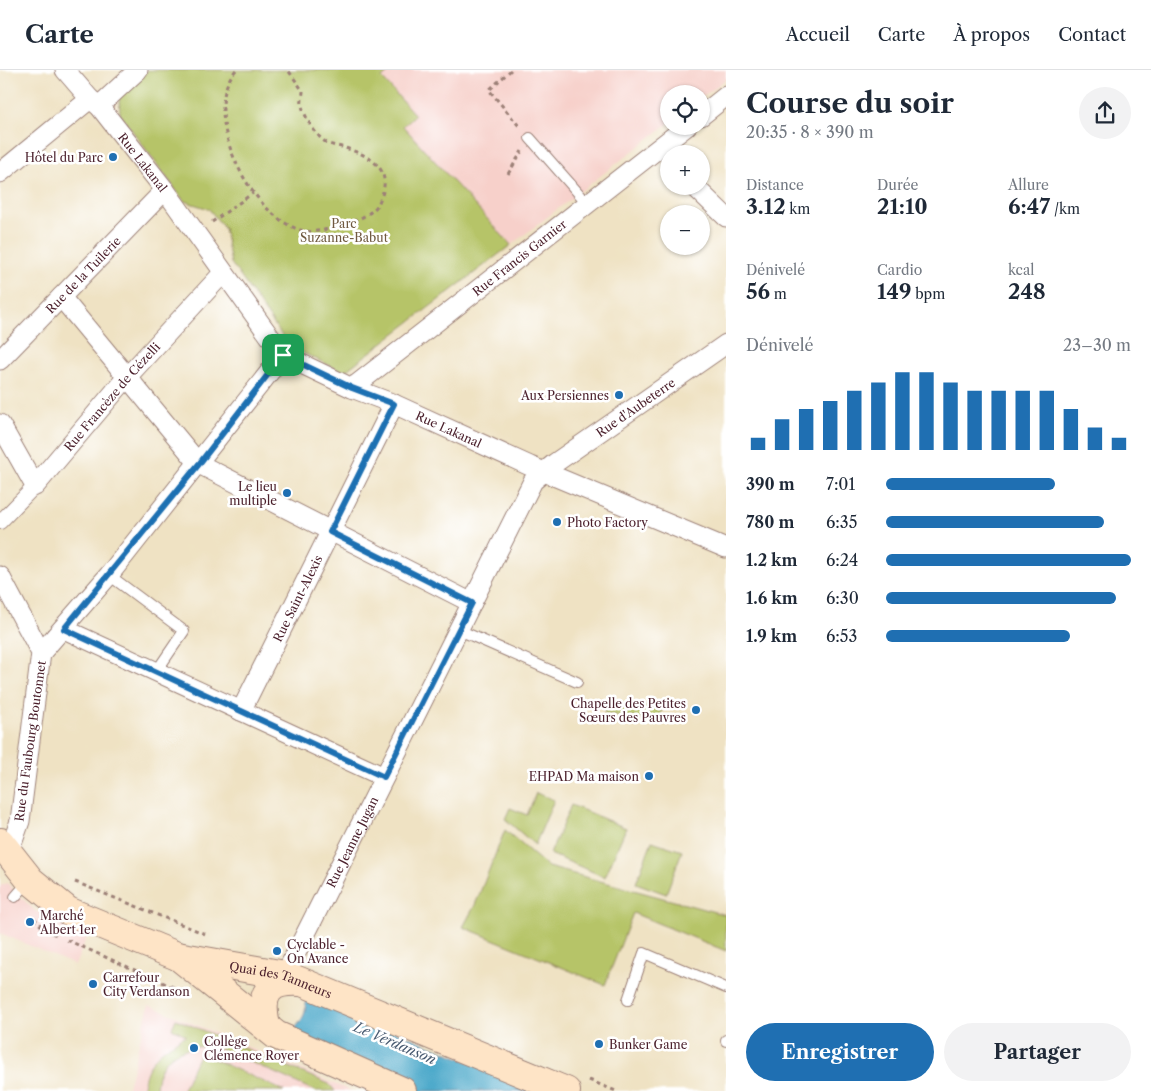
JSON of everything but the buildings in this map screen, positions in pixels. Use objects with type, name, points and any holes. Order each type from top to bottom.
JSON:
[{"type":"main road","name":"Quai des Tanneurs","points":[[4,848],[22,889],[68,912],[177,956],[295,979],[566,1091]]},
{"type":"main road","points":[[177,956],[288,1041],[402,1091]]},
{"type":"main road","points":[[266,1026],[264,1006],[265,997],[270,987],[283,981],[295,979]]},
{"type":"street","name":"Rue Lakanal","points":[[65,70],[95,103],[165,190],[283,355],[352,388],[394,404],[726,548]]},
{"type":"street","points":[[0,173],[138,70]]},
{"type":"street","points":[[710,109],[726,96]]},
{"type":"street","name":"Rue Francis Garnier","points":[[672,145],[680,135]]},
{"type":"street","name":"Rue Francis Garnier","points":[[352,388],[588,204],[660,158]]},
{"type":"street","name":"Rue de la Tuilerie","points":[[0,360],[165,190]]},
{"type":"street","points":[[703,195],[726,217]]},
{"type":"street","name":"Rue Francèze de Cézelli","points":[[0,522],[35,486],[127,377],[223,272]]},
{"type":"street","points":[[60,297],[199,464],[472,603]]},
{"type":"street","name":"Rue d'Aubeterre","points":[[545,471],[726,344]]},
{"type":"street","points":[[41,653],[64,629],[109,575],[199,464],[283,355]]},
{"type":"street","name":"Rue Saint-Alexis","points":[[241,711],[394,404]]},
{"type":"street","points":[[0,424],[35,486]]},
{"type":"street","name":"Rue Jeanne Jugan","points":[[295,979],[384,777],[533,481],[545,471]]},
{"type":"street","name":"Rue du Faubourg Boutonnet","points":[[0,576],[41,653],[20,821],[4,848]]},
{"type":"street","points":[[64,629],[384,777]]},
{"type":"lane","points":[[530,138],[588,204]]},
{"type":"lane","points":[[109,575],[184,631],[156,672]]},
{"type":"lane","points":[[459,630],[577,682]]},
{"type":"lane","points":[[628,1000],[644,953],[726,988]]},
{"type":"path","points":[[236,70],[230,77],[224,96],[224,122],[230,152],[253,193],[269,211],[305,231],[321,231],[352,222],[377,206],[386,184],[383,170],[366,157],[326,143],[312,127],[301,104],[303,90],[288,70]]},
{"type":"path","points":[[508,174],[530,138],[489,90],[511,70]]},
{"type":"path","points":[[196,234],[253,193]]},
{"type":"shaded area","points":[[391,70],[726,70],[726,79],[710,91],[710,85],[660,85],[660,130],[511,245],[403,126],[415,115],[382,78]]},
{"type":"shaded area","name":"Marché Albert 1er","points":[[7,883],[35,911],[88,934],[75,965],[0,933],[0,886]]},
{"type":"shaded area","name":"Collège Clémence Royer","points":[[149,1005],[351,1091],[127,1091]]},
{"type":"green space","name":"Parc Suzanne-Babut","points":[[148,70],[391,70],[382,78],[415,115],[403,126],[511,245],[344,372],[290,347],[231,263],[224,228],[209,209],[184,201],[120,114],[119,96]]},
{"type":"green space","points":[[663,705],[659,721],[605,714],[604,709]]},
{"type":"green space","points":[[536,793],[554,800],[535,845],[505,819],[510,808],[527,815]]},
{"type":"green space","points":[[571,805],[626,828],[605,877],[550,854]]},
{"type":"green space","points":[[505,830],[548,867],[726,915],[726,951],[633,913],[605,985],[463,927],[475,905]]},
{"type":"green space","points":[[652,841],[682,851],[666,894],[636,883]]},
{"type":"green space","points":[[176,1019],[329,1084],[335,1091],[315,1091],[219,1048],[196,1047],[176,1053],[167,1060],[157,1078],[156,1091],[142,1091],[151,1063],[162,1051],[186,1035],[172,1028]]},
{"type":"green space","points":[[200,1053],[284,1091],[182,1091]]},
{"type":"water","name":"Le Verdanson","points":[[307,996],[542,1091],[417,1091],[290,1037],[304,1016]]},
{"type":"place","name":"Hôtel du Parc","points":[[113,157]]},
{"type":"place","name":"Aux Persiennes","points":[[619,395]]},
{"type":"place","name":"Le lieu multiple","points":[[287,493]]},
{"type":"place","name":"Photo Factory","points":[[557,522]]},
{"type":"place","name":"Chapelle des Petites Sœurs des Pauvres","points":[[696,710]]},
{"type":"place","name":"EHPAD Ma maison","points":[[649,776]]},
{"type":"place","name":"Marché Albert 1er","points":[[30,922]]},
{"type":"place","name":"Cyclable - On Avance","points":[[277,951]]},
{"type":"place","name":"Carrefour City Verdanson","points":[[93,984]]},
{"type":"place","name":"Bunker Game","points":[[599,1044]]},
{"type":"place","name":"Collège Clémence Royer","points":[[194,1048]]},
{"type":"route","points":[[283,355],[352,388],[394,404],[330,532],[472,603],[384,777],[64,629],[199,464],[283,355]]}]
